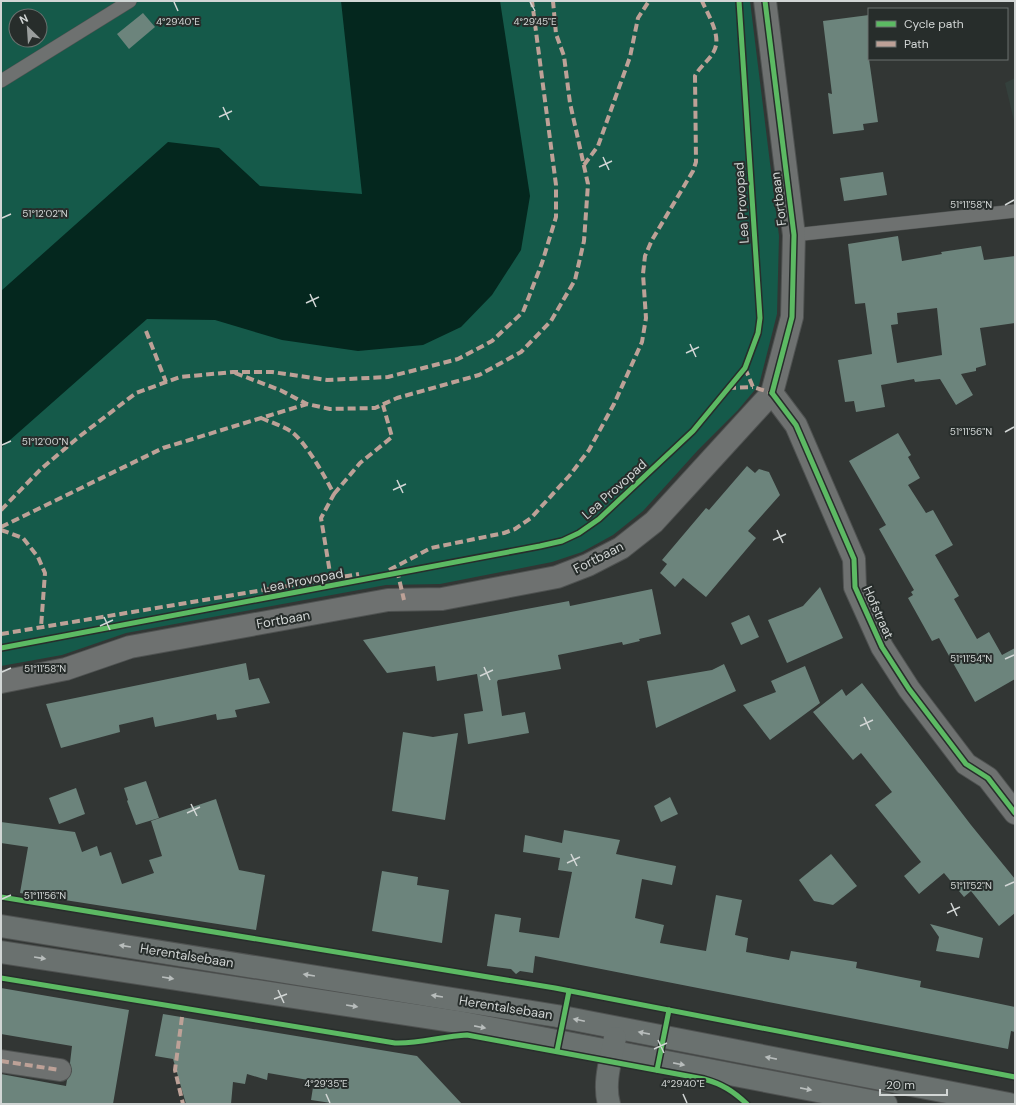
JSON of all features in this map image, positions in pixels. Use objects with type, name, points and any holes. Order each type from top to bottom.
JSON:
[{"type":"main road","name":"Herentalsebaan","points":[[1,926],[534,1012],[1009,1104]]},
{"type":"main road","name":"Herentalsebaan","points":[[1,952],[458,1022],[886,1104]]},
{"type":"main road","points":[[609,1104],[607,1084],[617,1028]]},
{"type":"street","name":"Fortbaan","points":[[1,682],[66,669],[130,647],[388,600],[442,599],[557,577],[588,565],[621,548],[654,522],[772,393],[792,317],[794,236],[765,1]]},
{"type":"street","name":"Hofstraat","points":[[772,393],[796,425],[854,559],[855,588],[882,647],[909,689],[966,764],[988,778],[1015,813]]},
{"type":"street","points":[[1,1061],[60,1070]]},
{"type":"lane","points":[[1,81],[130,1]]},
{"type":"lane","points":[[794,236],[1015,211]]},
{"type":"shaded area","points":[[1,1],[750,1],[779,236],[777,314],[759,385],[738,410],[698,450],[643,511],[613,535],[582,552],[552,562],[440,584],[386,585],[126,633],[62,655],[1,666]]},
{"type":"shaded area","points":[[341,1],[500,1],[530,196],[521,250],[492,295],[461,327],[423,345],[358,351],[282,340],[215,320],[147,319],[1,448],[1,291],[168,142],[219,148],[260,186],[362,194]]},
{"type":"shaded area","points":[[1015,78],[1015,125],[1005,83]]},
{"type":"building","points":[[143,13],[155,27],[129,49],[117,34]]},
{"type":"building","points":[[868,15],[868,60],[878,122],[863,124],[864,130],[833,134],[828,93],[832,94],[823,21]]},
{"type":"building","points":[[883,172],[887,195],[844,201],[840,178]]},
{"type":"building","points":[[898,236],[902,261],[942,254],[941,252],[981,246],[984,260],[1015,256],[1015,323],[980,328],[986,365],[976,368],[976,371],[961,374],[973,395],[956,405],[940,379],[915,382],[914,379],[881,385],[885,407],[856,412],[854,401],[845,402],[838,360],[872,354],[865,303],[855,304],[848,244]],"holes":[[[937,308],[942,355],[897,363],[891,325],[898,324],[897,313]]]},
{"type":"building","points":[[898,433],[911,455],[908,457],[920,478],[908,485],[926,513],[933,510],[953,545],[935,555],[959,596],[954,599],[977,639],[989,632],[1002,655],[1015,648],[1015,679],[975,702],[939,638],[932,641],[908,598],[913,595],[911,592],[914,590],[879,529],[886,525],[849,461]]},
{"type":"building","points":[[747,466],[755,473],[759,469],[769,472],[780,495],[748,531],[756,538],[706,597],[683,578],[675,587],[660,573],[667,564],[662,560],[706,508],[709,510]]},
{"type":"building","points":[[820,587],[843,638],[787,663],[768,620],[803,606]]},
{"type":"building","points":[[652,589],[661,634],[639,639],[640,641],[623,645],[622,642],[558,655],[561,669],[498,680],[497,682],[502,716],[525,712],[529,733],[468,744],[464,714],[483,711],[477,674],[437,681],[435,666],[387,673],[363,640],[569,601],[570,606]]},
{"type":"building","points":[[749,615],[759,637],[741,645],[731,623]]},
{"type":"building","points":[[246,663],[249,680],[259,678],[270,703],[235,710],[237,717],[217,720],[216,714],[155,727],[153,717],[119,725],[120,732],[61,748],[46,704]]},
{"type":"building","points":[[724,664],[736,691],[656,728],[647,681],[712,670]]},
{"type":"building","points":[[805,666],[820,703],[770,740],[743,705],[776,692],[771,681]]},
{"type":"building","points":[[862,683],[971,825],[1015,879],[1015,913],[999,926],[971,891],[964,897],[944,873],[919,894],[904,876],[921,862],[875,805],[892,792],[861,753],[853,760],[813,712],[842,689],[846,696]]},
{"type":"building","points":[[403,732],[433,737],[458,733],[445,820],[392,811]]},
{"type":"building","points":[[146,781],[159,818],[136,825],[124,788]]},
{"type":"building","points":[[76,788],[85,814],[59,824],[49,798]]},
{"type":"building","points":[[670,797],[678,814],[661,822],[654,806]]},
{"type":"building","points":[[216,799],[239,870],[265,875],[256,930],[20,893],[28,847],[1,843],[1,822],[75,832],[82,852],[97,846],[100,856],[111,852],[122,884],[154,873],[149,860],[162,856],[151,821]]},
{"type":"building","points":[[564,830],[620,840],[616,854],[676,866],[672,885],[642,879],[635,918],[664,925],[660,943],[706,951],[716,895],[742,900],[735,935],[748,938],[746,952],[789,960],[791,951],[857,962],[856,968],[921,981],[920,987],[1015,1007],[1015,1032],[1011,1031],[1008,1049],[535,956],[533,973],[520,971],[516,974],[511,969],[487,966],[495,914],[521,918],[519,932],[559,938],[572,872],[558,870],[560,858],[523,852],[525,835],[562,843]]},
{"type":"building","points":[[831,854],[857,886],[833,905],[814,901],[799,880]]},
{"type":"building","points":[[382,871],[418,877],[417,885],[449,890],[442,943],[372,931]]},
{"type":"building","points":[[930,924],[983,938],[979,958],[936,951],[939,937]]},
{"type":"building","points":[[1,988],[129,1010],[113,1104],[1,1104],[1,1074],[66,1086],[67,1080],[72,1071],[70,1063],[72,1046],[1,1034]]},
{"type":"building","points":[[163,1014],[417,1056],[462,1104],[338,1104],[311,1100],[314,1081],[268,1073],[267,1080],[247,1074],[245,1084],[233,1082],[231,1104],[186,1104],[173,1059],[155,1056]]},
{"type":"marked path","points":[[1,510],[41,469],[80,436],[136,393],[180,377],[233,372],[272,372],[327,380],[388,377],[458,359],[492,341],[523,312],[542,263],[556,217],[556,185],[532,1]]},
{"type":"marked path","points":[[1,527],[163,448],[307,404],[330,409],[375,408],[397,398],[479,375],[521,352],[551,321],[575,280],[584,241],[588,184],[570,103],[564,56],[556,34],[553,1]]},
{"type":"marked path","points":[[584,165],[598,146],[630,57],[638,18],[649,1]]},
{"type":"marked path","points":[[389,570],[431,548],[504,533],[515,529],[531,518],[570,475],[589,450],[614,404],[642,342],[646,318],[643,274],[645,256],[652,240],[693,171],[696,162],[695,76],[708,60],[716,45],[715,32],[702,1]]},
{"type":"marked path","points":[[146,331],[166,382]]},
{"type":"marked path","points":[[745,368],[753,387],[772,393]]},
{"type":"marked path","points":[[235,373],[280,390],[307,404]]},
{"type":"marked path","points":[[728,388],[753,387]]},
{"type":"marked path","points":[[334,494],[360,463],[392,437],[383,405]]},
{"type":"marked path","points":[[261,418],[281,426],[298,437],[315,461],[334,494],[321,518],[331,579]]},
{"type":"marked path","points":[[1,530],[23,538],[38,557],[45,573],[41,627]]},
{"type":"marked path","points":[[397,570],[404,600]]},
{"type":"marked path","points":[[1,634],[359,574]]},
{"type":"marked path","points":[[182,1017],[175,1070],[183,1104]]},
{"type":"marked path","points":[[1,1061],[60,1070]]},
{"type":"cycle path","name":"Lea Provopad","points":[[1,648],[540,546],[562,541],[579,533],[599,519],[693,431],[745,368],[758,333],[760,318],[739,1]]},
{"type":"cycle path","points":[[765,1],[794,235],[792,317],[772,393]]},
{"type":"cycle path","points":[[772,393],[796,425],[854,559],[855,587],[882,647],[909,689],[966,764],[988,778],[1015,813]]},
{"type":"cycle path","points":[[1,897],[555,988],[1015,1077]]},
{"type":"cycle path","points":[[1,978],[395,1043],[467,1035],[704,1079],[727,1088],[747,1104]]},
{"type":"cycle path","points":[[557,1051],[569,991]]},
{"type":"cycle path","points":[[657,1070],[669,1010]]}]
